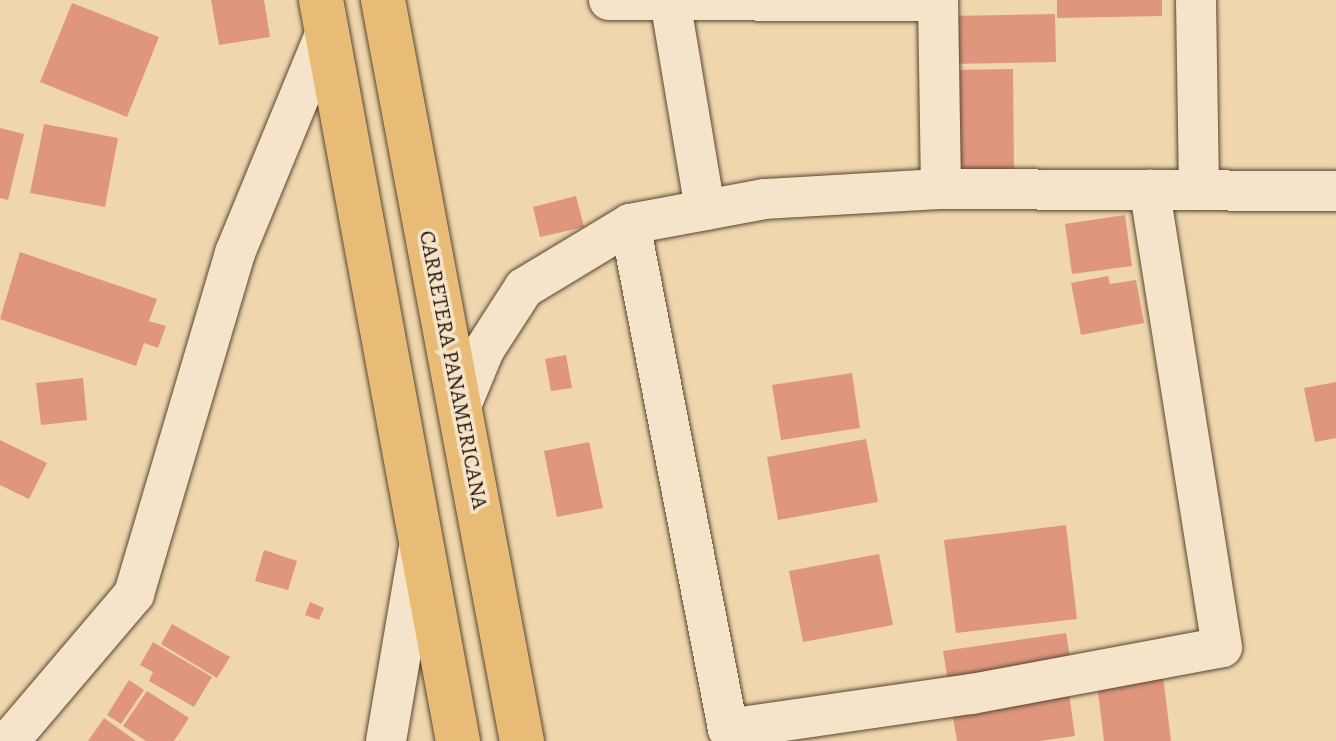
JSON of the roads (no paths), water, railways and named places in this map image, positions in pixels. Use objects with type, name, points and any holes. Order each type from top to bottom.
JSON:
[{"type":"highway","name":"CARRETERA PANAMERICANA","points":[[383,0],[522,741]]},
{"type":"highway","points":[[324,15],[458,741]]},
{"type":"street","points":[[609,0],[938,0],[941,189]]},
{"type":"street","points":[[670,0],[705,210]]},
{"type":"street","points":[[1196,0],[1199,190]]},
{"type":"street","points":[[9,741],[134,594],[235,253],[324,15]]},
{"type":"street","points":[[460,408],[484,350],[524,288],[630,224],[765,199],[941,189],[1336,191]]},
{"type":"street","points":[[630,224],[728,729],[972,694],[1222,647],[1150,190]]},
{"type":"street","points":[[386,741],[420,540]]}]
